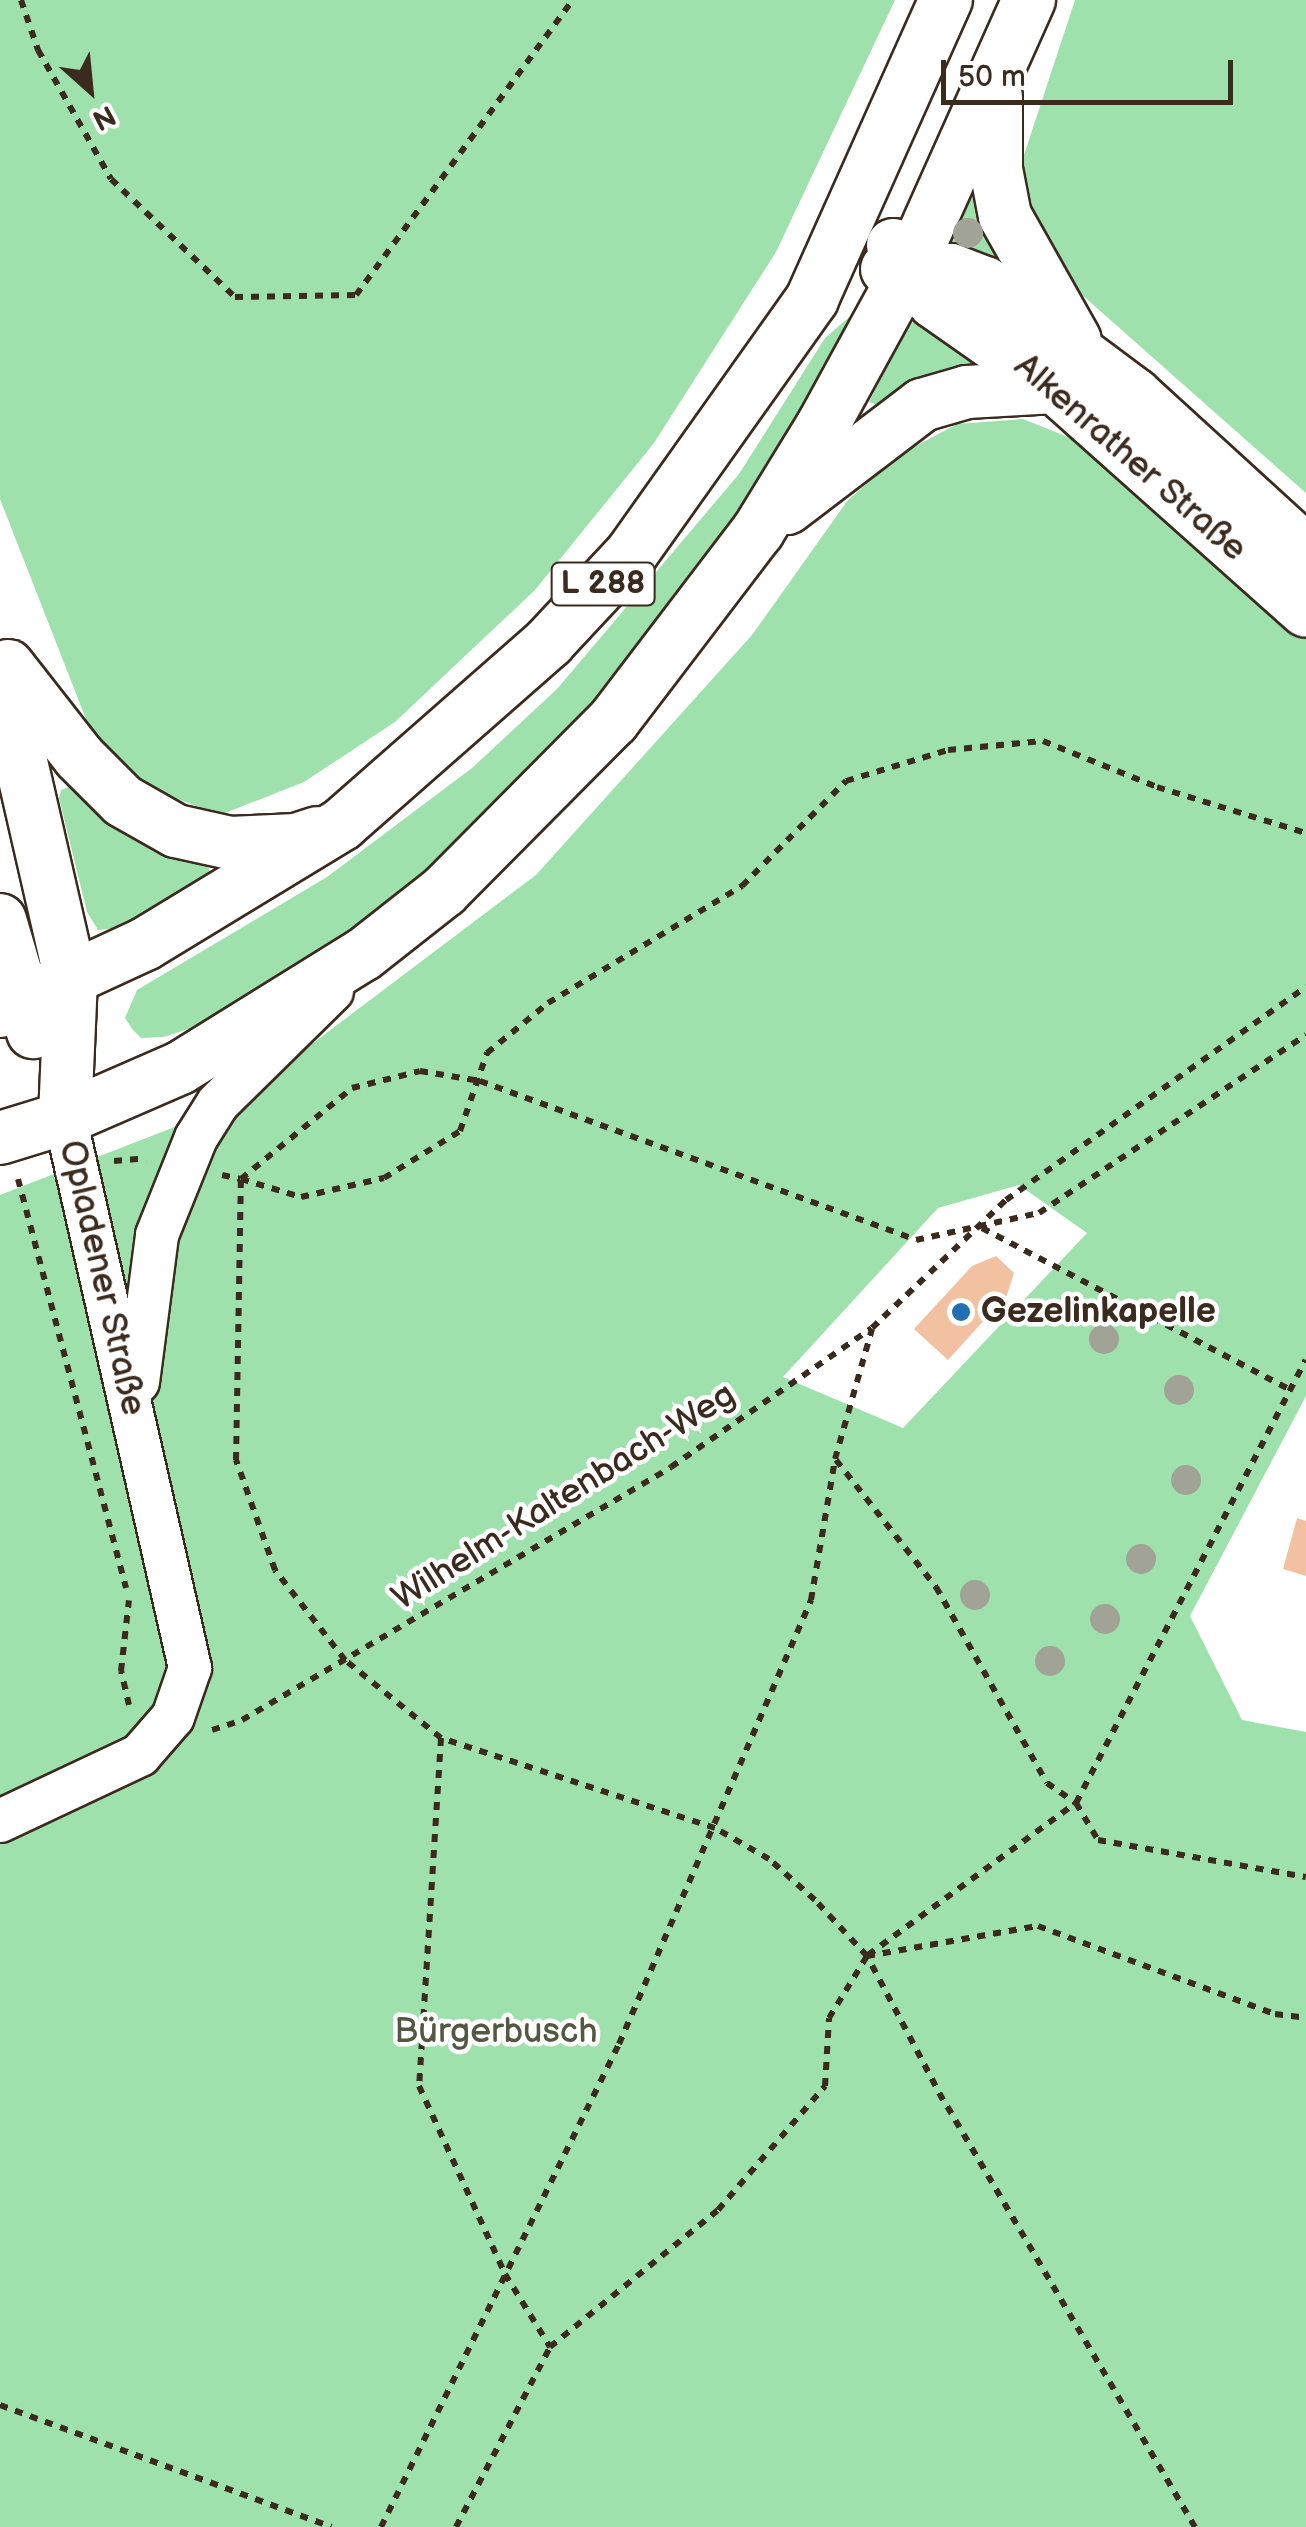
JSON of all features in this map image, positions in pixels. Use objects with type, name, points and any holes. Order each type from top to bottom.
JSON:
[{"type":"main road","points":[[812,299],[868,184],[946,0]]},
{"type":"main road","points":[[909,268],[1029,0]]},
{"type":"main road","points":[[996,78],[996,169],[1005,216],[1069,370]]},
{"type":"main road","name":"Alkenrather Straße","points":[[868,184],[909,268],[957,321],[1069,370],[1306,551]]},
{"type":"main road","name":"L 288","points":[[11,1006],[72,979],[225,898],[342,824],[467,719],[631,554],[812,299],[862,274],[909,268]]},
{"type":"main road","name":"L 288","points":[[9,1158],[66,1118],[180,1068],[364,954],[444,892],[613,721],[758,531],[909,268]]},
{"type":"main road","name":"Alkenrather Straße","points":[[1069,370],[1306,611]]},
{"type":"main road","name":"L 288","points":[[758,531],[922,405],[1069,370]]},
{"type":"main road","points":[[0,654],[78,757],[123,801],[176,831],[230,843],[280,841],[342,824]]},
{"type":"main road","points":[[0,670],[72,979],[66,1118]]},
{"type":"main road","points":[[0,920],[11,1006],[66,1118]]},
{"type":"street","name":"Opladener Straße","points":[[138,1438],[147,1284],[182,1167],[218,1103],[364,954]]},
{"type":"street","name":"Opladener Straße","points":[[0,1821],[140,1756],[173,1716],[190,1668],[66,1118]]},
{"type":"path","points":[[21,0],[38,50],[111,179],[234,297],[356,294],[573,0]]},
{"type":"path","points":[[182,1167],[301,1196],[384,1178],[460,1131],[487,1053],[548,1003],[742,886],[846,782],[948,750],[1043,741],[1157,787],[1306,832]]},
{"type":"path","name":"Wilhelm-Kaltenbach-Weg","points":[[208,1732],[242,1720],[671,1467],[872,1328],[1006,1200],[1306,987]]},
{"type":"path","name":"Wilhelm-Kaltenbach-Weg","points":[[980,1227],[1039,1213],[1306,1035]]},
{"type":"path","points":[[1195,2527],[943,2100],[868,1956],[769,1859],[715,1828],[441,1738],[345,1660],[274,1570],[236,1460],[241,1180],[352,1088],[420,1071],[480,1080],[916,1240],[980,1227],[1290,1390]]},
{"type":"path","points":[[9,1158],[130,1604],[121,1671],[140,1756]]},
{"type":"path","points":[[381,2527],[619,2044],[811,1600],[835,1459],[872,1328]]},
{"type":"path","points":[[456,2527],[550,2346],[718,2210],[825,2086],[829,2018],[868,1956],[1076,1804],[1306,1360]]},
{"type":"path","points":[[835,1459],[936,1587],[1046,1783],[1076,1804],[1098,1840],[1306,1876]]},
{"type":"path","points":[[441,1738],[419,2086],[505,2274],[550,2346]]},
{"type":"path","points":[[868,1956],[1038,1926],[1275,2014],[1306,2018]]},
{"type":"path","points":[[0,2405],[331,2527]]},
{"type":"green space","points":[[0,0],[895,0],[776,252],[654,443],[535,590],[395,722],[304,782],[220,815],[153,790],[93,737],[0,499]]},
{"type":"green space","points":[[1075,0],[1306,0],[1306,493],[1081,294],[1038,248],[1018,200],[1024,155]]},
{"type":"green space","points":[[978,191],[1001,259],[997,264],[950,244],[969,197]]},
{"type":"green space","points":[[854,313],[859,318],[771,474],[597,705],[416,885],[353,932],[266,990],[192,1028],[163,1037],[141,1038],[125,1018],[137,990],[327,877],[472,768],[557,689],[739,474],[825,338]]},
{"type":"green space","points":[[919,318],[989,356],[984,374],[886,408],[869,402],[907,327]]},
{"type":"green space","name":"Bürgerbusch","points":[[1023,419],[1093,447],[1306,637],[1306,1396],[1190,1616],[1242,1720],[1306,1732],[1306,2527],[0,2527],[0,1195],[231,1105],[536,875],[752,635],[848,500],[901,454],[957,424]],"holes":[[[1019,1185],[1087,1233],[903,1428],[783,1377],[938,1208]]]},
{"type":"green space","points":[[76,784],[207,861],[210,874],[116,928],[98,930],[87,912],[59,798],[61,790]]},
{"type":"building","name":"Gezelinkapelle","points":[[996,1256],[1014,1273],[1007,1295],[948,1360],[914,1329],[972,1266]]},
{"type":"building","points":[[1297,1518],[1306,1521],[1306,1576],[1283,1569]]},
{"type":"place","name":"Gezelinkapelle","points":[[961,1312]]}]
